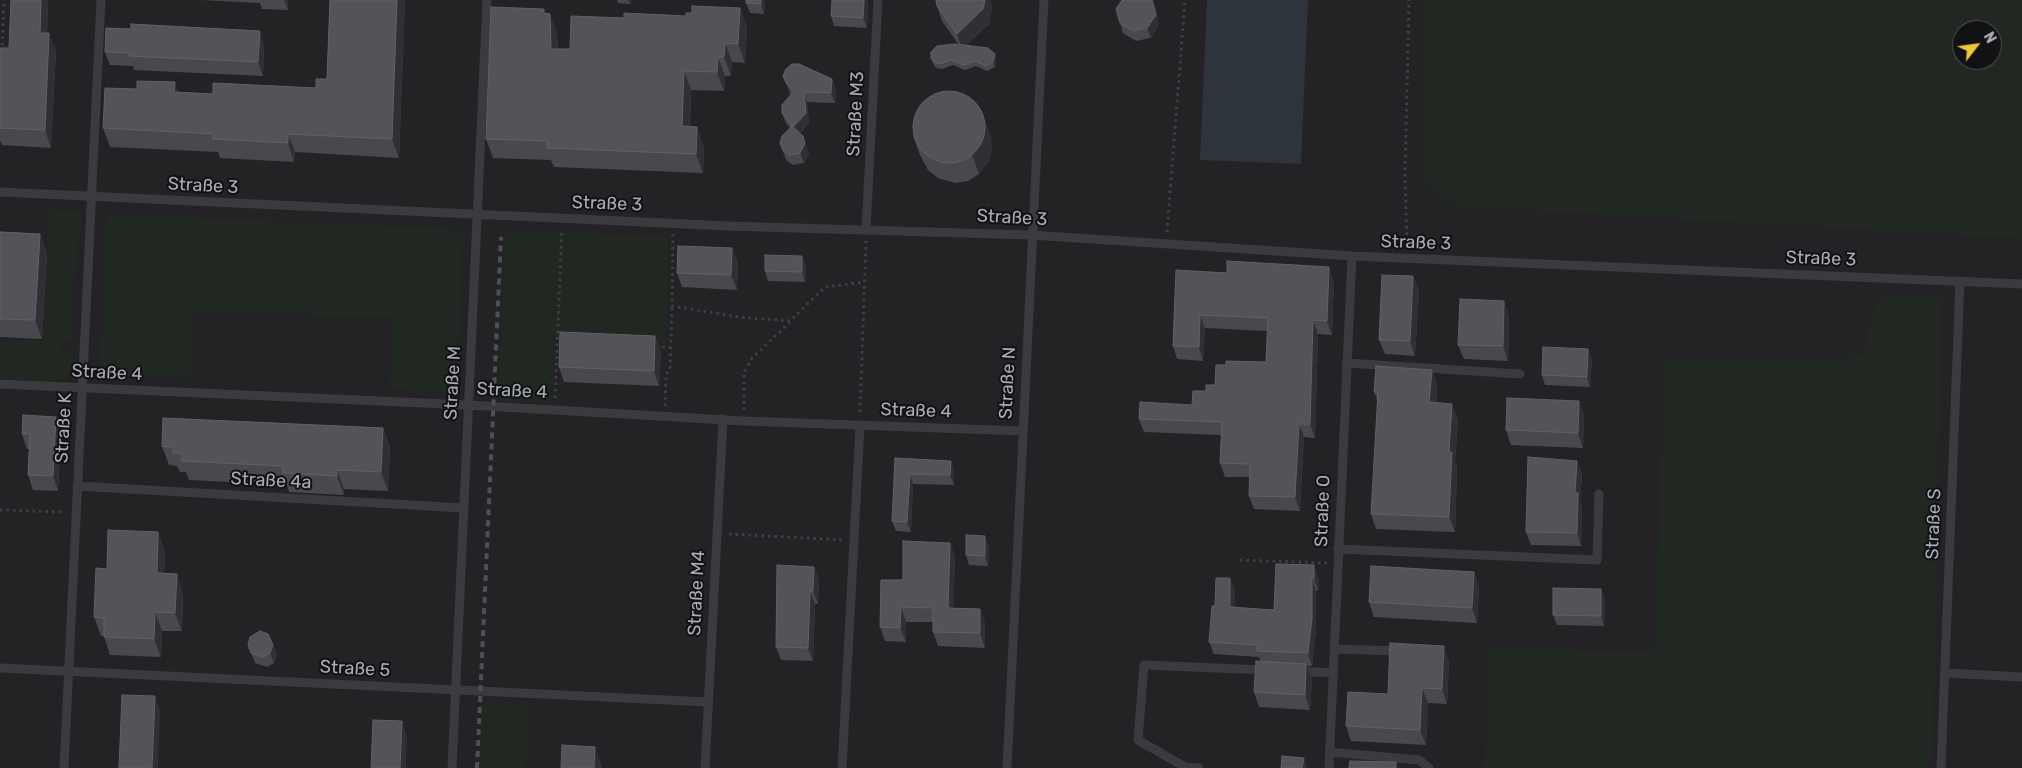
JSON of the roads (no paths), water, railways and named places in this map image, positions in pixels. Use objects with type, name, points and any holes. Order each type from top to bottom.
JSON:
[{"type":"lane","name":"Straße K","points":[[64,768],[101,0]]},
{"type":"lane","name":"Straße M","points":[[452,768],[487,0]]},
{"type":"lane","name":"Straße M3","points":[[866,229],[878,0]]},
{"type":"lane","name":"Straße N","points":[[1007,768],[1031,235],[1044,0]]},
{"type":"lane","name":"Straße 3","points":[[0,192],[476,215],[1031,235],[1352,256],[2022,284]]},
{"type":"lane","name":"Straße O","points":[[1329,768],[1352,256]]},
{"type":"lane","name":"Straße S","points":[[1941,768],[1960,281]]},
{"type":"lane","points":[[1346,363],[1520,374]]},
{"type":"lane","name":"Straße 4","points":[[0,384],[554,409],[744,421],[1022,431]]},
{"type":"lane","name":"Straße M4","points":[[705,768],[723,420]]},
{"type":"lane","points":[[842,768],[860,426]]},
{"type":"lane","name":"Straße 4a","points":[[78,486],[463,508]]},
{"type":"lane","points":[[1338,550],[1597,560],[1599,494]]},
{"type":"lane","points":[[1334,649],[1409,652]]},
{"type":"lane","points":[[1199,768],[1184,767],[1138,740],[1144,665],[1273,670]]},
{"type":"lane","name":"Straße 5","points":[[0,668],[708,702]]},
{"type":"lane","points":[[1293,671],[1333,673]]},
{"type":"lane","points":[[1945,674],[2022,677]]},
{"type":"lane","points":[[1330,752],[1419,760],[1429,768]]},
{"type":"railway","points":[[477,768],[501,237]]}]
